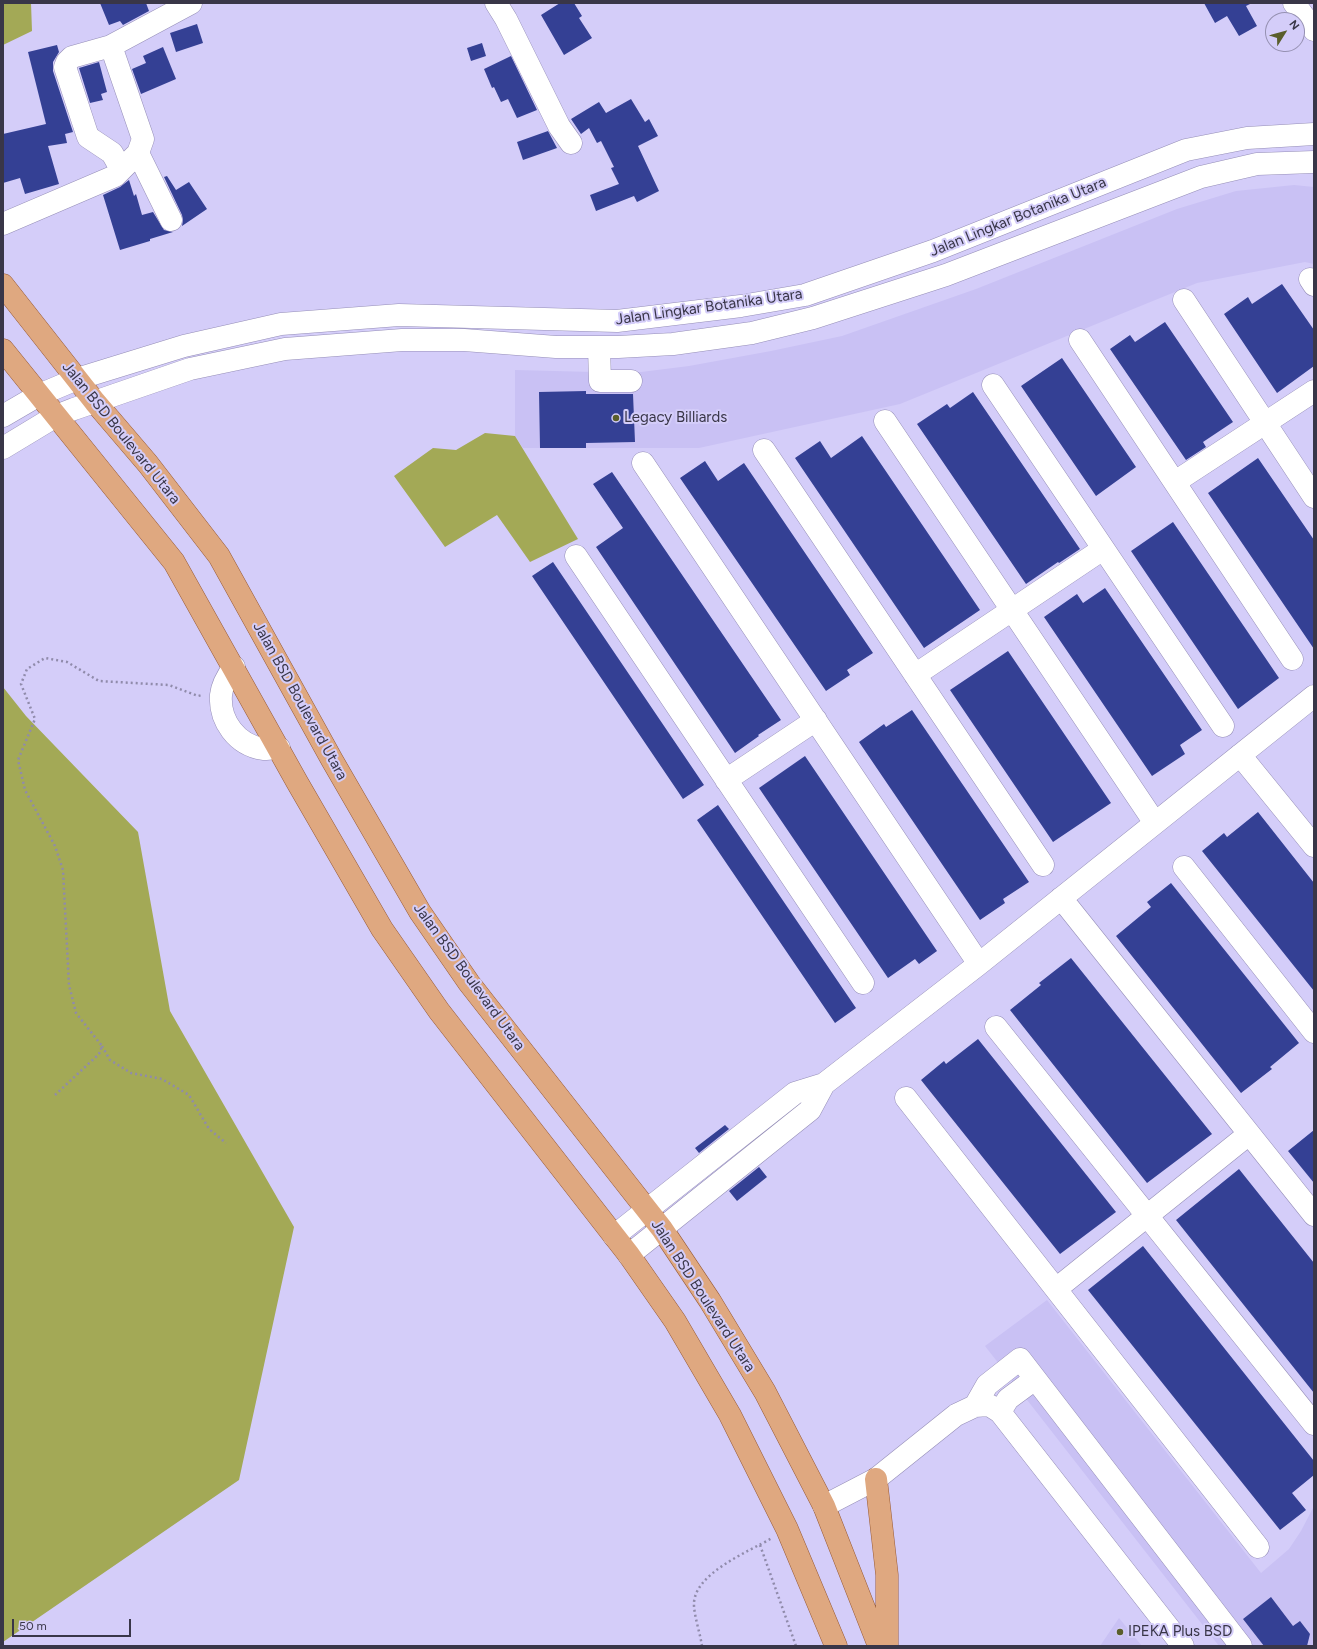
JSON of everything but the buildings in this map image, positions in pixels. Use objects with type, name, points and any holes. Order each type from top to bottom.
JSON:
[{"type":"main road","name":"Jalan BSD Boulevard Utara","points":[[3,285],[95,402],[148,464],[220,556],[332,760],[420,912],[469,983],[662,1229],[710,1301],[765,1392],[824,1506],[879,1646]]},
{"type":"main road","points":[[3,350],[174,562],[382,929],[439,1011],[629,1255],[675,1321],[730,1415],[787,1529],[836,1646]]},
{"type":"main road","points":[[876,1480],[887,1575],[887,1646]]},
{"type":"street","points":[[121,169],[112,153],[88,136],[65,67],[67,62],[72,57],[111,46],[191,3]]},
{"type":"street","points":[[496,3],[506,19],[559,126],[571,143]]},
{"type":"street","points":[[1294,3],[1314,30]]},
{"type":"street","points":[[3,224],[115,176],[138,153],[143,139],[111,46]]},
{"type":"street","name":"Jalan Lingkar Botanika Utara","points":[[3,416],[39,394],[77,379],[184,346],[281,324],[399,315],[617,321],[734,307],[805,295],[933,251],[1186,150],[1247,138],[1311,132]]},
{"type":"street","points":[[138,153],[171,220]]},
{"type":"street","name":"Jalan Lingkar Botanika Utara","points":[[3,448],[56,416],[95,402],[190,369],[285,349],[402,340],[464,340],[556,347],[599,347],[673,344],[752,333],[813,318],[946,275],[1201,178],[1257,164],[1314,162]]},
{"type":"street","points":[[892,266],[901,290]]},
{"type":"street","points":[[1184,300],[1266,422],[1314,497]]},
{"type":"street","points":[[1080,340],[1292,659]]},
{"type":"street","points":[[599,347],[600,381],[631,381]]},
{"type":"street","points":[[993,385],[1223,726]]},
{"type":"street","points":[[1175,482],[1314,391]]},
{"type":"street","points":[[885,421],[1155,823]]},
{"type":"street","points":[[764,450],[1043,864]]},
{"type":"street","points":[[643,463],[979,964]]},
{"type":"street","points":[[915,675],[1103,549]]},
{"type":"street","points":[[576,556],[863,983]]},
{"type":"street","points":[[234,667],[225,679],[221,694],[221,709],[226,724],[236,736],[249,744],[264,749],[279,748]]},
{"type":"street","points":[[614,1236],[795,1093],[824,1084],[979,964],[1314,696]]},
{"type":"street","points":[[726,780],[816,720]]},
{"type":"street","points":[[1240,755],[1314,846]]},
{"type":"street","points":[[1184,867],[1314,1032]]},
{"type":"street","points":[[1061,898],[1314,1215]]},
{"type":"street","points":[[996,1027],[1314,1424]]},
{"type":"street","points":[[629,1255],[810,1110],[824,1084]]},
{"type":"street","points":[[906,1098],[1258,1547]]},
{"type":"street","points":[[760,1121],[774,1139]]},
{"type":"street","points":[[1056,1289],[1249,1134]]},
{"type":"street","points":[[975,1406],[987,1385],[1020,1359],[1242,1646]]},
{"type":"street","points":[[1000,1412],[1008,1399],[1035,1379]]},
{"type":"street","points":[[824,1506],[876,1480],[956,1416],[975,1406],[989,1405],[1000,1412],[1183,1646]]},
{"type":"path","points":[[221,694],[198,696],[169,685],[98,681],[67,662],[45,658],[27,668],[21,684],[35,719],[18,760],[25,790],[54,846],[63,870],[69,985],[76,1012],[102,1046],[110,1060],[131,1073],[162,1079],[189,1095],[209,1129],[226,1144]]},
{"type":"path","points":[[55,1095],[99,1054],[102,1046]]},
{"type":"path","points":[[702,1646],[694,1606],[697,1592],[709,1576],[760,1545],[796,1646]]},
{"type":"shaded area","points":[[1294,185],[1314,187],[1314,264],[1305,262],[1197,283],[900,404],[699,448],[523,448],[515,436],[515,370],[633,373],[689,366],[842,336],[976,289],[1177,209],[1236,191]]},
{"type":"shaded area","points":[[1047,1300],[1261,1573],[1289,1549],[1301,1531],[1314,1506],[1314,1646],[1219,1646],[985,1346]]},
{"type":"shaded area","name":"IPEKA Plus BSD","points":[[1119,1618],[1142,1646],[1100,1646]]},
{"type":"green space","points":[[3,3],[31,3],[32,31],[3,45]]},
{"type":"green space","points":[[485,433],[515,436],[578,539],[530,562],[497,515],[445,547],[394,476],[433,448],[456,450]]},
{"type":"green space","points":[[3,687],[26,716],[138,832],[170,1011],[294,1227],[239,1480],[3,1642]]},
{"type":"place","name":"Legacy Billiards","points":[[616,418]]},
{"type":"place","name":"IPEKA Plus BSD","points":[[1120,1632]]}]
